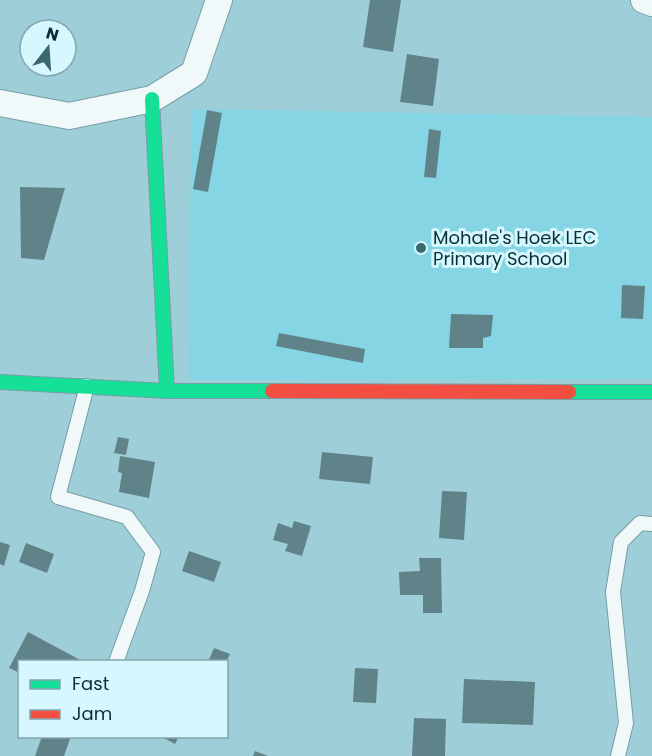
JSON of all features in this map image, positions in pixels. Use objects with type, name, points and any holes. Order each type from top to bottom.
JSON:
[{"type":"street","points":[[0,103],[69,116],[152,99],[194,73],[219,0]]},
{"type":"street","points":[[644,0],[652,3]]},
{"type":"street","points":[[152,99],[167,391]]},
{"type":"street","points":[[0,382],[167,391],[652,393]]},
{"type":"lane","points":[[87,386],[58,497],[127,517],[153,552],[142,591],[117,660]]},
{"type":"lane","points":[[618,756],[626,723],[613,592],[621,542],[640,523],[652,524]]},
{"type":"shaded area","name":"Mohale's Hoek LEC Primary School","points":[[191,109],[652,117],[652,379],[189,380]]},
{"type":"building","points":[[370,0],[401,0],[393,52],[363,47]]},
{"type":"building","points":[[407,54],[439,59],[433,106],[400,102]]},
{"type":"building","points":[[207,110],[222,113],[208,192],[193,189]]},
{"type":"building","points":[[429,129],[441,131],[436,178],[424,177]]},
{"type":"building","points":[[20,187],[65,188],[44,260],[21,258]]},
{"type":"building","points":[[622,285],[645,286],[643,319],[621,318]]},
{"type":"building","points":[[451,314],[493,315],[491,336],[483,338],[483,348],[449,348]]},
{"type":"building","points":[[279,333],[365,349],[363,363],[276,346]]},
{"type":"building","points":[[118,437],[129,439],[126,455],[114,453]]},
{"type":"building","points":[[322,452],[373,457],[370,484],[319,479]]},
{"type":"building","points":[[120,456],[155,462],[149,498],[119,492],[122,473],[118,472]]},
{"type":"building","points":[[442,491],[467,492],[464,540],[439,538]]},
{"type":"building","points":[[294,521],[311,526],[302,556],[285,551],[288,544],[273,540],[278,523],[292,528]]},
{"type":"building","points":[[0,542],[10,545],[4,566],[0,564]]},
{"type":"building","points":[[26,543],[54,554],[47,573],[19,562]]},
{"type":"building","points":[[189,551],[221,562],[214,582],[182,571]]},
{"type":"building","points":[[419,558],[441,558],[442,613],[423,613],[423,595],[400,595],[399,572],[420,571]]},
{"type":"building","points":[[28,632],[80,660],[18,660],[18,672],[9,668]]},
{"type":"building","points":[[214,648],[230,654],[227,660],[209,660]]},
{"type":"building","points":[[355,668],[378,669],[376,703],[353,702]]},
{"type":"building","points":[[464,679],[535,682],[533,725],[462,723]]},
{"type":"building","points":[[414,718],[446,719],[445,756],[412,756]]},
{"type":"building","points":[[41,738],[70,738],[64,756],[35,756]]},
{"type":"building","points":[[164,738],[178,738],[175,744]]},
{"type":"building","points":[[255,751],[268,756],[253,756]]},
{"type":"traffic: fast","points":[[152,99],[167,391]]},
{"type":"traffic: fast","points":[[0,382],[167,391],[272,391]]},
{"type":"traffic: fast","points":[[569,392],[652,392]]},
{"type":"traffic: jam","points":[[272,391],[569,392]]},
{"type":"place","name":"Mohale's Hoek LEC Primary School","points":[[421,248]]}]
